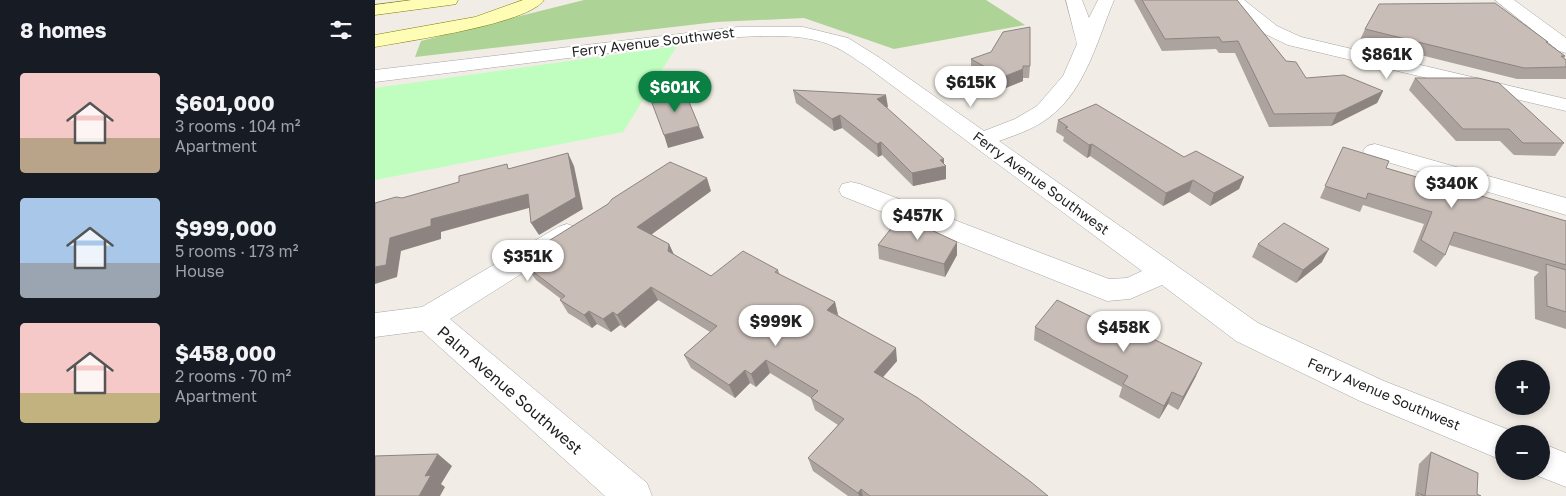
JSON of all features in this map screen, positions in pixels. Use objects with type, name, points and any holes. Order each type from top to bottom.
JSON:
[{"type":"main road","points":[[375,10],[450,0]]},
{"type":"main road","points":[[375,41],[491,17],[535,0]]},
{"type":"street","points":[[1074,0],[1087,43]]},
{"type":"street","points":[[981,140],[1032,121],[1054,105],[1078,67],[1106,0]]},
{"type":"street","points":[[1234,0],[1271,30],[1295,41],[1566,105]]},
{"type":"street","points":[[1503,0],[1566,47]]},
{"type":"street","name":"Ferry Avenue Southwest","points":[[375,76],[738,32],[795,31],[821,35],[842,43],[873,62],[1247,332],[1372,392],[1495,441]]},
{"type":"street","points":[[1375,151],[1566,207]]},
{"type":"street","points":[[851,190],[1107,290],[1123,291],[1135,288],[1163,271]]},
{"type":"street","points":[[428,318],[589,220]]},
{"type":"street","name":"Palm Avenue Southwest","points":[[375,325],[428,318],[633,496]]},
{"type":"street","points":[[1550,464],[1566,470]]},
{"type":"green space","points":[[584,0],[986,0],[1025,25],[894,49],[804,18],[716,22],[415,57],[421,41]]},
{"type":"green space","points":[[677,46],[623,132],[375,180],[375,88]]},
{"type":"building","points":[[1142,0],[1237,0],[1286,61],[1296,62],[1306,78],[1344,75],[1383,91],[1337,113],[1274,114],[1238,41],[1222,42],[1219,37],[1165,39]]},
{"type":"building","points":[[1495,3],[1565,56],[1561,56],[1566,60],[1566,67],[1524,68],[1365,29],[1379,4]]},
{"type":"building","points":[[1030,27],[1030,66],[1023,66],[1023,69],[1003,77],[971,59],[991,52],[1003,32]]},
{"type":"building","points":[[1415,78],[1478,78],[1499,83],[1564,143],[1523,143],[1509,129],[1463,129]]},
{"type":"building","points":[[684,90],[699,126],[664,135],[652,103],[657,102],[655,97]]},
{"type":"building","points":[[793,90],[886,95],[877,99],[944,159],[940,160],[946,166],[912,173],[881,142],[877,144],[840,115],[832,119]]},
{"type":"building","points":[[1096,104],[1184,157],[1196,151],[1244,177],[1214,193],[1193,180],[1166,193],[1092,144],[1089,145],[1065,128],[1068,127],[1058,120]]},
{"type":"building","points":[[1343,147],[1389,161],[1386,168],[1566,221],[1566,265],[1454,232],[1445,255],[1421,240],[1432,212],[1368,193],[1366,199],[1325,186]]},
{"type":"building","points":[[568,153],[576,197],[531,223],[528,194],[431,219],[431,226],[390,238],[386,265],[375,267],[375,203],[396,197],[402,198],[459,182],[459,176],[507,164],[508,169]]},
{"type":"building","points":[[670,162],[707,178],[637,227],[669,244],[668,251],[711,276],[743,251],[778,270],[775,272],[835,302],[827,310],[896,348],[874,372],[918,398],[1048,496],[870,496],[861,489],[858,493],[808,458],[844,419],[811,398],[818,391],[766,360],[751,374],[745,370],[729,385],[684,355],[717,326],[651,287],[617,315],[613,312],[603,319],[589,311],[584,315],[560,300],[565,296],[527,267],[536,261],[534,250],[608,204],[612,199]]},
{"type":"building","points":[[901,216],[957,242],[944,264],[878,245]]},
{"type":"building","points":[[1284,223],[1329,249],[1303,270],[1258,244]]},
{"type":"building","points":[[1546,264],[1566,270],[1566,312],[1547,306]]},
{"type":"building","points":[[1057,300],[1141,341],[1145,335],[1202,363],[1183,397],[1172,392],[1164,406],[1123,384],[1128,376],[1035,327]]},
{"type":"building","points":[[1431,452],[1478,473],[1477,494],[1481,496],[1425,496]]},
{"type":"building","points":[[438,454],[425,476],[431,475],[419,496],[375,496],[375,456]]}]
